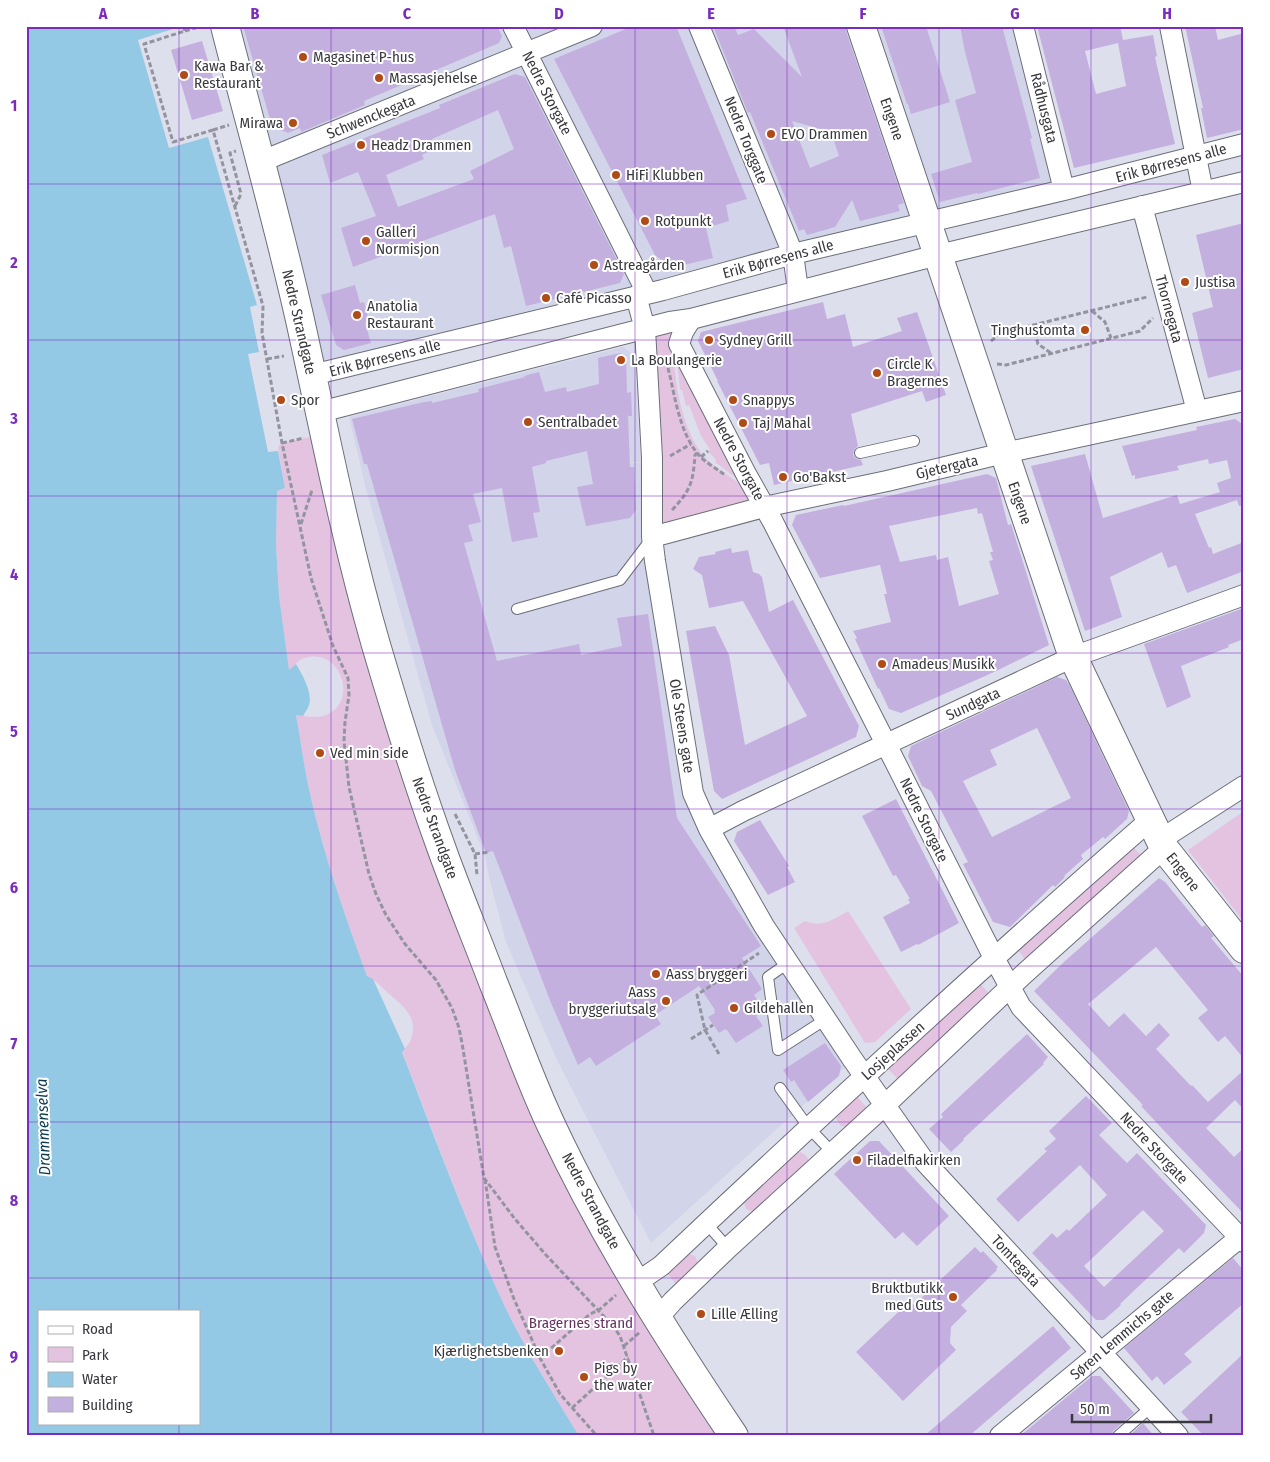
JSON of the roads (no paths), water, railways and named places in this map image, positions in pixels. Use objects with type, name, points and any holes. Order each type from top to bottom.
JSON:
[{"type":"street","name":"Nedre Strandgate","points":[[225,26],[251,156],[299,316],[354,564],[416,776],[442,850],[532,1081],[628,1288],[650,1324],[692,1374],[734,1436]]},
{"type":"street","name":"Nedre Storgate","points":[[513,26],[642,295],[645,329]]},
{"type":"street","name":"Schwenckegata","points":[[251,156],[527,53],[592,26]]},
{"type":"street","name":"Nedre Torggate","points":[[699,26],[793,254],[798,290]]},
{"type":"street","name":"Engene","points":[[861,26],[1073,657],[1158,836],[1244,949]]},
{"type":"street","name":"Rådhusgata","points":[[1024,26],[1064,190]]},
{"type":"street","points":[[1170,26],[1204,192]]},
{"type":"street","name":"Erik Børresens alle","points":[[312,375],[663,290],[793,254],[1064,190],[1244,144]]},
{"type":"street","points":[[320,412],[798,290],[1244,182]]},
{"type":"street","name":"Thornegata","points":[[1142,206],[1197,411]]},
{"type":"street","name":"Nedre Storgate","points":[[691,318],[679,344],[886,744],[994,958],[1021,1006],[1242,1238]]},
{"type":"street","name":"Ole Steens gate","points":[[645,329],[652,458],[652,537],[693,793],[709,829],[764,926],[865,1076]]},
{"type":"street","name":"Gjetergata","points":[[652,537],[764,507],[1244,401]]},
{"type":"street","name":"Sundgata","points":[[709,829],[1073,657],[1244,595]]},
{"type":"street","points":[[650,1324],[728,1248],[1011,987],[1158,836],[1244,786]]},
{"type":"street","name":"Losjeplassen","points":[[628,1288],[662,1266],[706,1223],[994,958],[1158,836]]},
{"type":"street","name":"Tomtegata","points":[[865,1076],[925,1162],[1178,1436]]},
{"type":"street","name":"Søren Lemmichs gate","points":[[1000,1436],[1242,1238]]},
{"type":"lane","points":[[860,454],[914,441]]},
{"type":"lane","points":[[517,609],[620,580],[652,537]]},
{"type":"lane","points":[[788,963],[768,977],[778,1050],[826,1020]]},
{"type":"lane","points":[[780,1088],[809,1128],[832,1152]]},
{"type":"lane","points":[[706,1223],[728,1248]]},
{"type":"lane","points":[[1118,1436],[1151,1407]]},
{"type":"water","name":"Drammenselva","points":[[26,26],[175,26],[176,28],[138,40],[169,148],[208,137],[257,305],[250,307],[259,352],[248,354],[268,452],[278,451],[285,488],[277,491],[276,546],[279,596],[289,670],[296,664],[310,695],[308,708],[303,716],[296,715],[308,784],[328,863],[367,976],[373,979],[405,1049],[402,1052],[473,1234],[499,1294],[537,1366],[579,1436],[26,1436]]},
{"type":"place","name":"Magasinet P-hus","points":[[303,57]]},
{"type":"place","name":"Kawa Bar & Restaurant","points":[[184,75]]},
{"type":"place","name":"Massasjehelse","points":[[379,78]]},
{"type":"place","name":"Mirawa","points":[[293,123]]},
{"type":"place","name":"EVO Drammen","points":[[771,134]]},
{"type":"place","name":"Headz Drammen","points":[[361,145]]},
{"type":"place","name":"HiFi Klubben","points":[[616,175]]},
{"type":"place","name":"Rotpunkt","points":[[645,221]]},
{"type":"place","name":"Galleri Normisjon","points":[[366,241]]},
{"type":"place","name":"Astreagården","points":[[594,265]]},
{"type":"place","name":"Justisa","points":[[1185,282]]},
{"type":"place","name":"Café Picasso","points":[[546,298]]},
{"type":"place","name":"Anatolia Restaurant","points":[[357,315]]},
{"type":"place","name":"Tinghustomta","points":[[1085,330]]},
{"type":"place","name":"Sydney Grill","points":[[709,340]]},
{"type":"place","name":"La Boulangerie","points":[[621,360]]},
{"type":"place","name":"Circle K Bragernes","points":[[877,373]]},
{"type":"place","name":"Spor","points":[[281,400]]},
{"type":"place","name":"Snappys","points":[[733,400]]},
{"type":"place","name":"Sentralbadet","points":[[528,422]]},
{"type":"place","name":"Taj Mahal","points":[[743,423]]},
{"type":"place","name":"Go'Bakst","points":[[783,477]]},
{"type":"place","name":"Amadeus Musikk","points":[[882,664]]},
{"type":"place","name":"Ved min side","points":[[320,753]]},
{"type":"place","name":"Aass bryggeri","points":[[656,974]]},
{"type":"place","name":"Aass bryggeriutsalg","points":[[666,1001]]},
{"type":"place","name":"Gildehallen","points":[[734,1008]]},
{"type":"place","name":"Filadelfiakirken","points":[[857,1160]]},
{"type":"place","name":"Bruktbutikk med Guts","points":[[953,1297]]},
{"type":"place","name":"Lille Ælling","points":[[701,1314]]},
{"type":"place","name":"Kjærlighetsbenken","points":[[559,1351]]},
{"type":"place","name":"Pigs by the water","points":[[584,1377]]},
{"type":"park label","name":"Bragernes strand","points":[[581,1323]]}]
